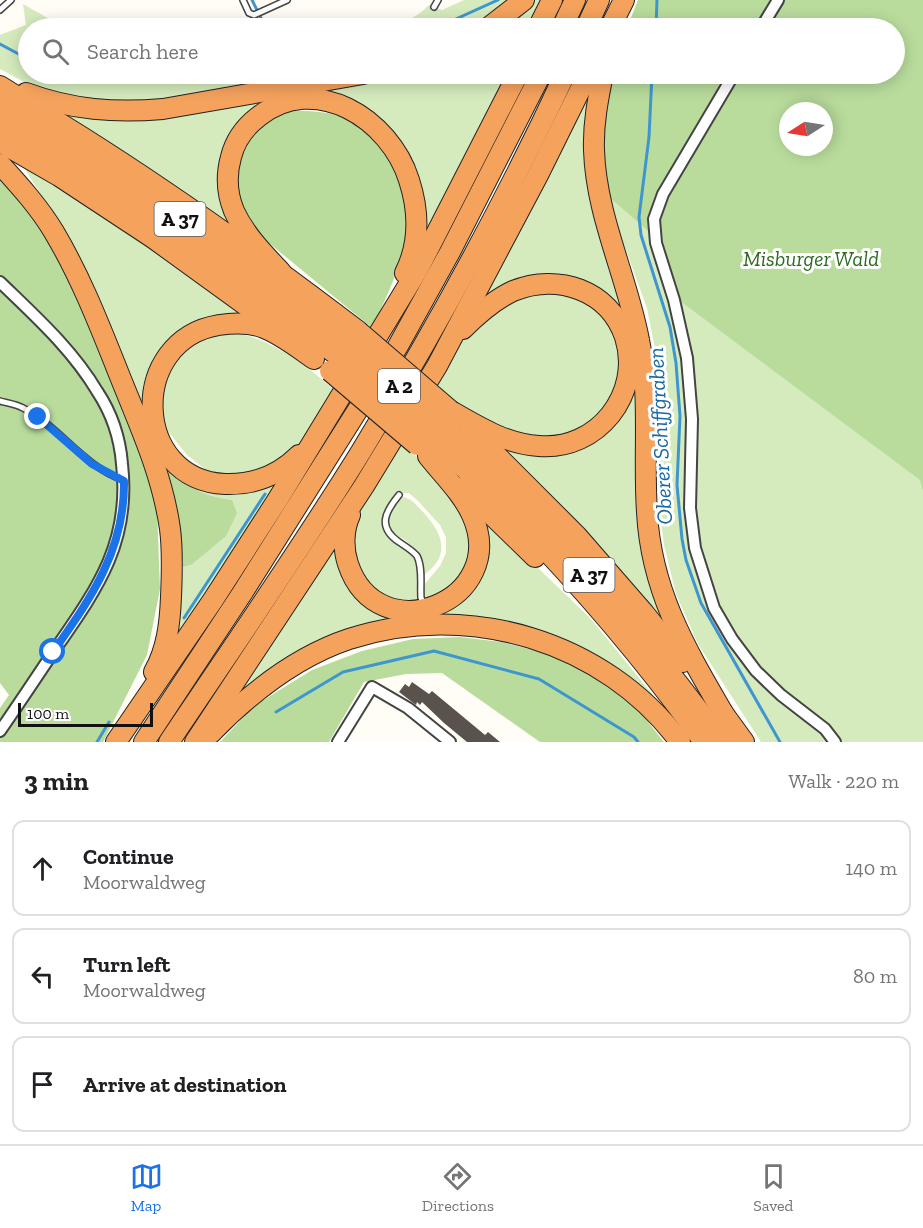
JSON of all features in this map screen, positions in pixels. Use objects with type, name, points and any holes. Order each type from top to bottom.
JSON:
[{"type":"highway","points":[[502,18],[524,0]]},
{"type":"highway","points":[[543,18],[552,0]]},
{"type":"highway","points":[[567,18],[575,0]]},
{"type":"highway","points":[[591,18],[599,0]]},
{"type":"highway","points":[[616,18],[626,0]]},
{"type":"highway","points":[[620,18],[626,0]]},
{"type":"highway","points":[[0,85],[54,103],[105,111],[134,111],[304,84]]},
{"type":"highway","points":[[114,742],[213,600],[278,499],[417,271],[513,84]]},
{"type":"highway","name":"A 2","points":[[144,742],[243,592],[398,346],[536,84]]},
{"type":"highway","name":"A 2","points":[[169,742],[361,452],[514,179],[560,84]]},
{"type":"highway","points":[[195,742],[364,486],[437,366],[538,175],[583,84]]},
{"type":"highway","points":[[601,84],[595,112],[596,177],[608,229],[632,308],[643,364],[647,414],[646,513],[651,549],[672,619],[684,645],[726,717]]},
{"type":"highway","points":[[0,85],[81,136],[281,273]]},
{"type":"highway","points":[[378,334],[407,268],[415,242],[418,221],[414,196],[406,171],[393,147],[380,131],[347,108],[317,99],[302,99],[275,106],[251,123],[241,134],[233,149],[228,168],[228,189],[233,210],[256,245],[345,351],[433,434],[577,536],[644,613],[744,742]]},
{"type":"highway","name":"A 37","points":[[0,106],[74,150],[171,213],[275,287],[433,434],[506,507],[604,615],[704,742]]},
{"type":"highway","name":"A 37","points":[[0,123],[162,226],[269,302],[345,351]]},
{"type":"highway","points":[[0,142],[58,176],[153,238],[262,316],[314,359]]},
{"type":"highway","points":[[0,164],[27,193],[53,230],[75,268],[149,449],[170,529],[171,583],[167,637],[159,663],[114,742]]},
{"type":"highway","points":[[433,434],[489,433],[521,444],[540,446],[556,446],[585,437],[607,420],[621,399],[629,369],[625,337],[609,309],[582,289],[566,284],[549,283],[512,292],[480,312],[462,330],[437,366]]},
{"type":"highway","points":[[312,443],[288,465],[260,480],[240,484],[218,483],[202,479],[176,463],[163,448],[152,418],[151,400],[154,381],[170,353],[183,341],[211,326],[230,323],[263,327],[314,359],[345,351]]},
{"type":"highway","points":[[243,592],[344,391]]},
{"type":"highway","points":[[364,486],[348,520],[344,537],[346,557],[359,587],[394,610],[410,612],[427,610],[445,603],[459,592],[472,574],[478,551],[478,534],[473,516],[433,434]]},
{"type":"highway","name":"A 37","points":[[433,434],[509,490],[569,553],[645,641],[722,742]]},
{"type":"highway","points":[[203,742],[237,708],[265,685],[299,662],[322,650],[349,639],[378,632],[444,624],[507,630],[553,644],[626,687],[668,727],[680,742]]},
{"type":"street","points":[[767,18],[778,0]]},
{"type":"street","points":[[728,84],[663,194],[654,219],[656,243],[674,300],[687,358],[692,419],[690,508],[695,548],[714,608],[732,639],[756,671],[781,695],[825,729],[835,742]]},
{"type":"street","points":[[0,282],[64,346],[98,391],[116,433],[124,481],[125,504],[117,542],[87,604],[0,731]]},
{"type":"street","points":[[338,742],[372,687],[408,708],[450,742]]},
{"type":"lane","points":[[243,0],[249,13],[254,15],[287,0]]},
{"type":"lane","points":[[434,7],[438,0]]},
{"type":"lane","points":[[0,10],[9,1]]},
{"type":"lane","points":[[0,401],[21,407],[38,417],[92,464],[124,481]]},
{"type":"lane","points":[[399,495],[387,513],[386,528],[390,536],[414,552],[418,559],[421,598],[427,610]]},
{"type":"green space","points":[[464,0],[512,0],[488,18],[412,18],[429,5],[442,10]]},
{"type":"green space","points":[[529,0],[548,0],[539,18],[507,18]]},
{"type":"green space","name":"Misburger Wald","points":[[638,0],[923,0],[923,492],[920,480],[665,290],[649,232],[610,198],[604,186],[598,149],[610,84],[905,84],[905,18],[631,18]]},
{"type":"green space","points":[[23,4],[48,18],[25,18]]},
{"type":"green space","points":[[18,28],[18,79],[0,69],[0,35]]},
{"type":"green space","points":[[28,84],[264,84],[162,100],[124,101],[94,100],[56,94]]},
{"type":"green space","points":[[328,84],[508,84],[424,245],[384,128],[286,95],[243,238],[36,102],[65,110]]},
{"type":"green space","points":[[588,84],[592,84],[589,121],[634,336],[642,474],[681,649],[494,443],[592,437],[634,357],[582,285],[479,303]]},
{"type":"green space","points":[[292,111],[323,112],[349,121],[361,129],[384,152],[399,179],[406,210],[405,242],[387,296],[372,328],[263,238],[251,226],[241,207],[236,189],[236,172],[241,156],[249,141],[260,128]]},
{"type":"green space","points":[[23,166],[202,280],[249,315],[180,337],[149,418],[200,482],[292,469],[167,660],[177,615],[183,567],[191,565],[232,500],[213,496],[194,488],[176,468],[168,473],[55,217]]},
{"type":"green space","points":[[0,172],[22,197],[70,271],[142,450],[157,509],[160,589],[147,655],[103,742],[0,742],[0,708],[9,695],[0,683]]},
{"type":"green space","points":[[610,198],[649,232],[665,290],[921,480],[923,492],[923,742],[761,742],[698,644],[676,594],[664,545],[659,506],[661,423],[657,359],[647,308]]},
{"type":"green space","points":[[550,288],[600,307],[622,346],[619,392],[588,429],[541,441],[476,421],[434,384],[463,338],[494,307]]},
{"type":"green space","points":[[232,331],[261,341],[287,354],[334,390],[307,436],[284,459],[255,474],[228,476],[205,469],[187,455],[163,425],[160,393],[169,365],[183,350],[201,339]]},
{"type":"green space","points":[[398,441],[418,458],[420,456],[473,524],[463,581],[427,599],[424,595],[424,585],[440,566],[446,553],[446,537],[440,525],[409,493],[400,493],[389,503],[382,520],[382,527],[391,538],[410,551],[416,561],[419,603],[385,601],[351,562],[353,520]]},
{"type":"green space","points":[[176,468],[194,488],[213,496],[232,500],[237,513],[226,536],[191,565],[183,567],[179,530],[168,473]]},
{"type":"green space","points":[[402,497],[412,501],[424,513],[440,538],[441,554],[431,569],[422,576],[414,550],[406,541],[392,534],[390,529],[389,514]]},
{"type":"green space","points":[[478,510],[591,619],[674,721],[620,675],[432,614],[465,594]]},
{"type":"green space","points":[[341,543],[386,616],[393,621],[218,717],[324,554]]},
{"type":"green space","points":[[460,637],[501,642],[553,655],[597,679],[638,709],[664,742],[540,742],[442,673],[406,674],[364,682],[329,742],[220,742],[254,706],[312,670],[362,651],[413,639]]},
{"type":"building","points":[[412,682],[429,694],[432,691],[485,735],[488,732],[500,742],[467,742],[422,702],[420,705],[417,702],[416,705],[399,692],[405,684],[409,687]]},
{"type":"waterway","name":"Oberer Schiffgraben","points":[[252,0],[261,18]]},
{"type":"waterway","name":"Oberer Schiffgraben","points":[[458,18],[498,0]]},
{"type":"waterway","name":"Oberer Schiffgraben","points":[[656,18],[657,0]]},
{"type":"waterway","points":[[0,44],[18,54]]},
{"type":"waterway","name":"Oberer Schiffgraben","points":[[652,84],[649,137],[639,217],[641,235],[670,327],[676,363],[680,416],[677,485],[686,560],[701,603],[780,742]]},
{"type":"waterway","points":[[184,618],[265,494]]},
{"type":"waterway","points":[[276,712],[343,672],[434,651],[539,679],[634,737],[638,742]]},
{"type":"waterway","points":[[97,742],[109,722]]},
{"type":"route","points":[[38,417],[92,464],[124,481],[125,504],[117,542],[87,604],[53,652]]}]
